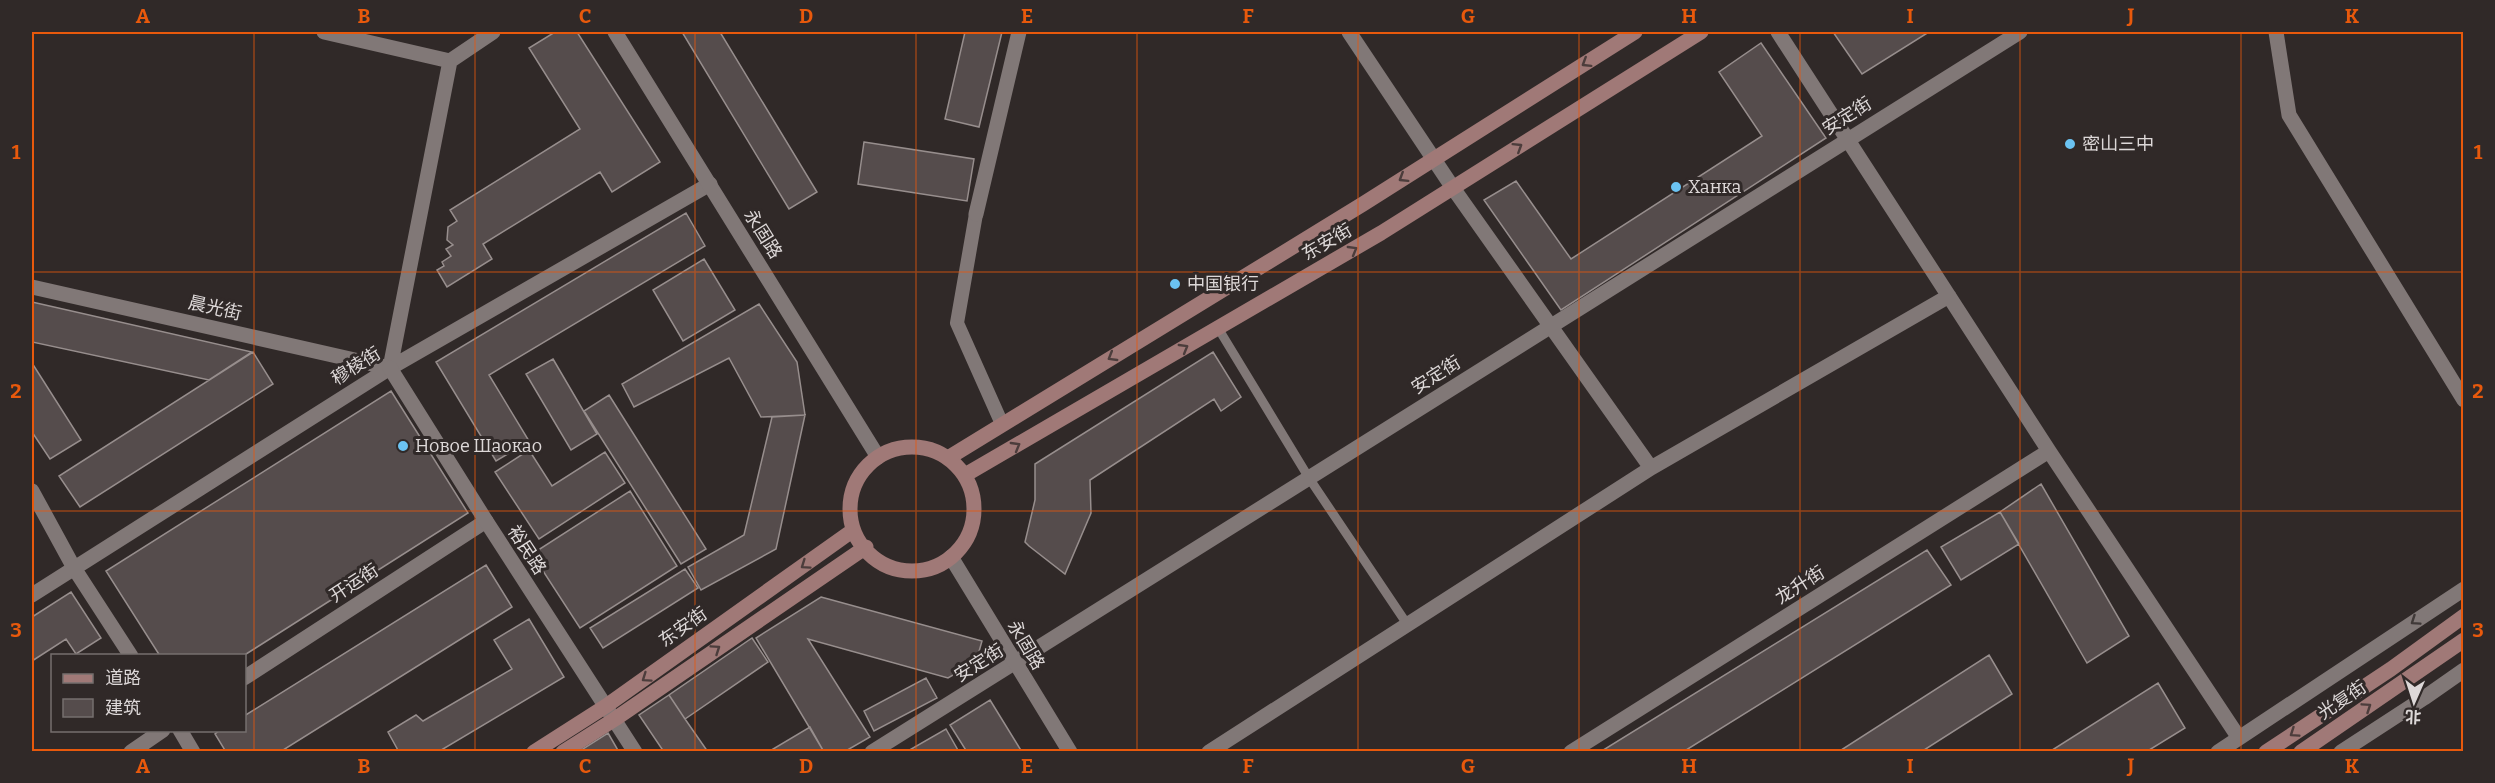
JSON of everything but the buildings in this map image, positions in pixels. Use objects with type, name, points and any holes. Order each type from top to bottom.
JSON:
[{"type":"main road","name":"东安街","points":[[948,458],[1434,159],[1635,32]]},
{"type":"main road","name":"东安街","points":[[965,475],[1381,233],[1701,32]]},
{"type":"main road","points":[[901,448],[926,448],[948,458],[965,475],[974,498],[974,522],[964,545],[951,558],[924,571],[899,570],[877,561],[852,531],[851,496],[861,474],[878,457],[901,448]]},
{"type":"main road","name":"东安街","points":[[563,752],[610,712],[852,531]]},
{"type":"main road","name":"东安街","points":[[534,752],[610,712],[866,547]]},
{"type":"main road","points":[[2266,752],[2391,669],[2463,616]]},
{"type":"main road","name":"光复街","points":[[2301,752],[2463,640]]},
{"type":"street","points":[[324,32],[450,61]]},
{"type":"street","points":[[390,368],[450,61],[493,32]]},
{"type":"street","name":"永固路","points":[[615,32],[878,457]]},
{"type":"street","points":[[1002,424],[957,323],[976,214],[1019,32]]},
{"type":"street","points":[[1349,32],[1453,188],[1651,468]]},
{"type":"street","points":[[1778,32],[2049,451],[2239,738]]},
{"type":"street","name":"安定街","points":[[872,752],[2020,32]]},
{"type":"street","points":[[2276,32],[2289,116],[2463,400]]},
{"type":"street","name":"穆棱街","points":[[32,595],[390,368],[710,184]]},
{"type":"street","name":"晨光街","points":[[32,287],[390,368]]},
{"type":"street","points":[[1209,752],[1651,468],[1949,296]]},
{"type":"street","name":"裕民路","points":[[390,368],[635,752]]},
{"type":"street","name":"龙升街","points":[[1571,752],[2049,451]]},
{"type":"street","points":[[32,490],[74,568],[130,654]]},
{"type":"street","name":"开运街","points":[[246,677],[486,521]]},
{"type":"street","name":"永固路","points":[[951,558],[1070,752]]},
{"type":"street","points":[[2218,752],[2463,589]]},
{"type":"street","points":[[2341,752],[2463,670]]},
{"type":"street","points":[[131,752],[160,732]]},
{"type":"street","points":[[181,732],[194,752]]},
{"type":"lane","points":[[1218,328],[1309,478],[1407,624]]},
{"type":"place","name":"密山三中","points":[[2070,144]]},
{"type":"place","name":"Ханка","points":[[1676,187]]},
{"type":"place","name":"中国银行","points":[[1175,284]]},
{"type":"place","name":"Новое Шаокао","points":[[403,446]]}]
